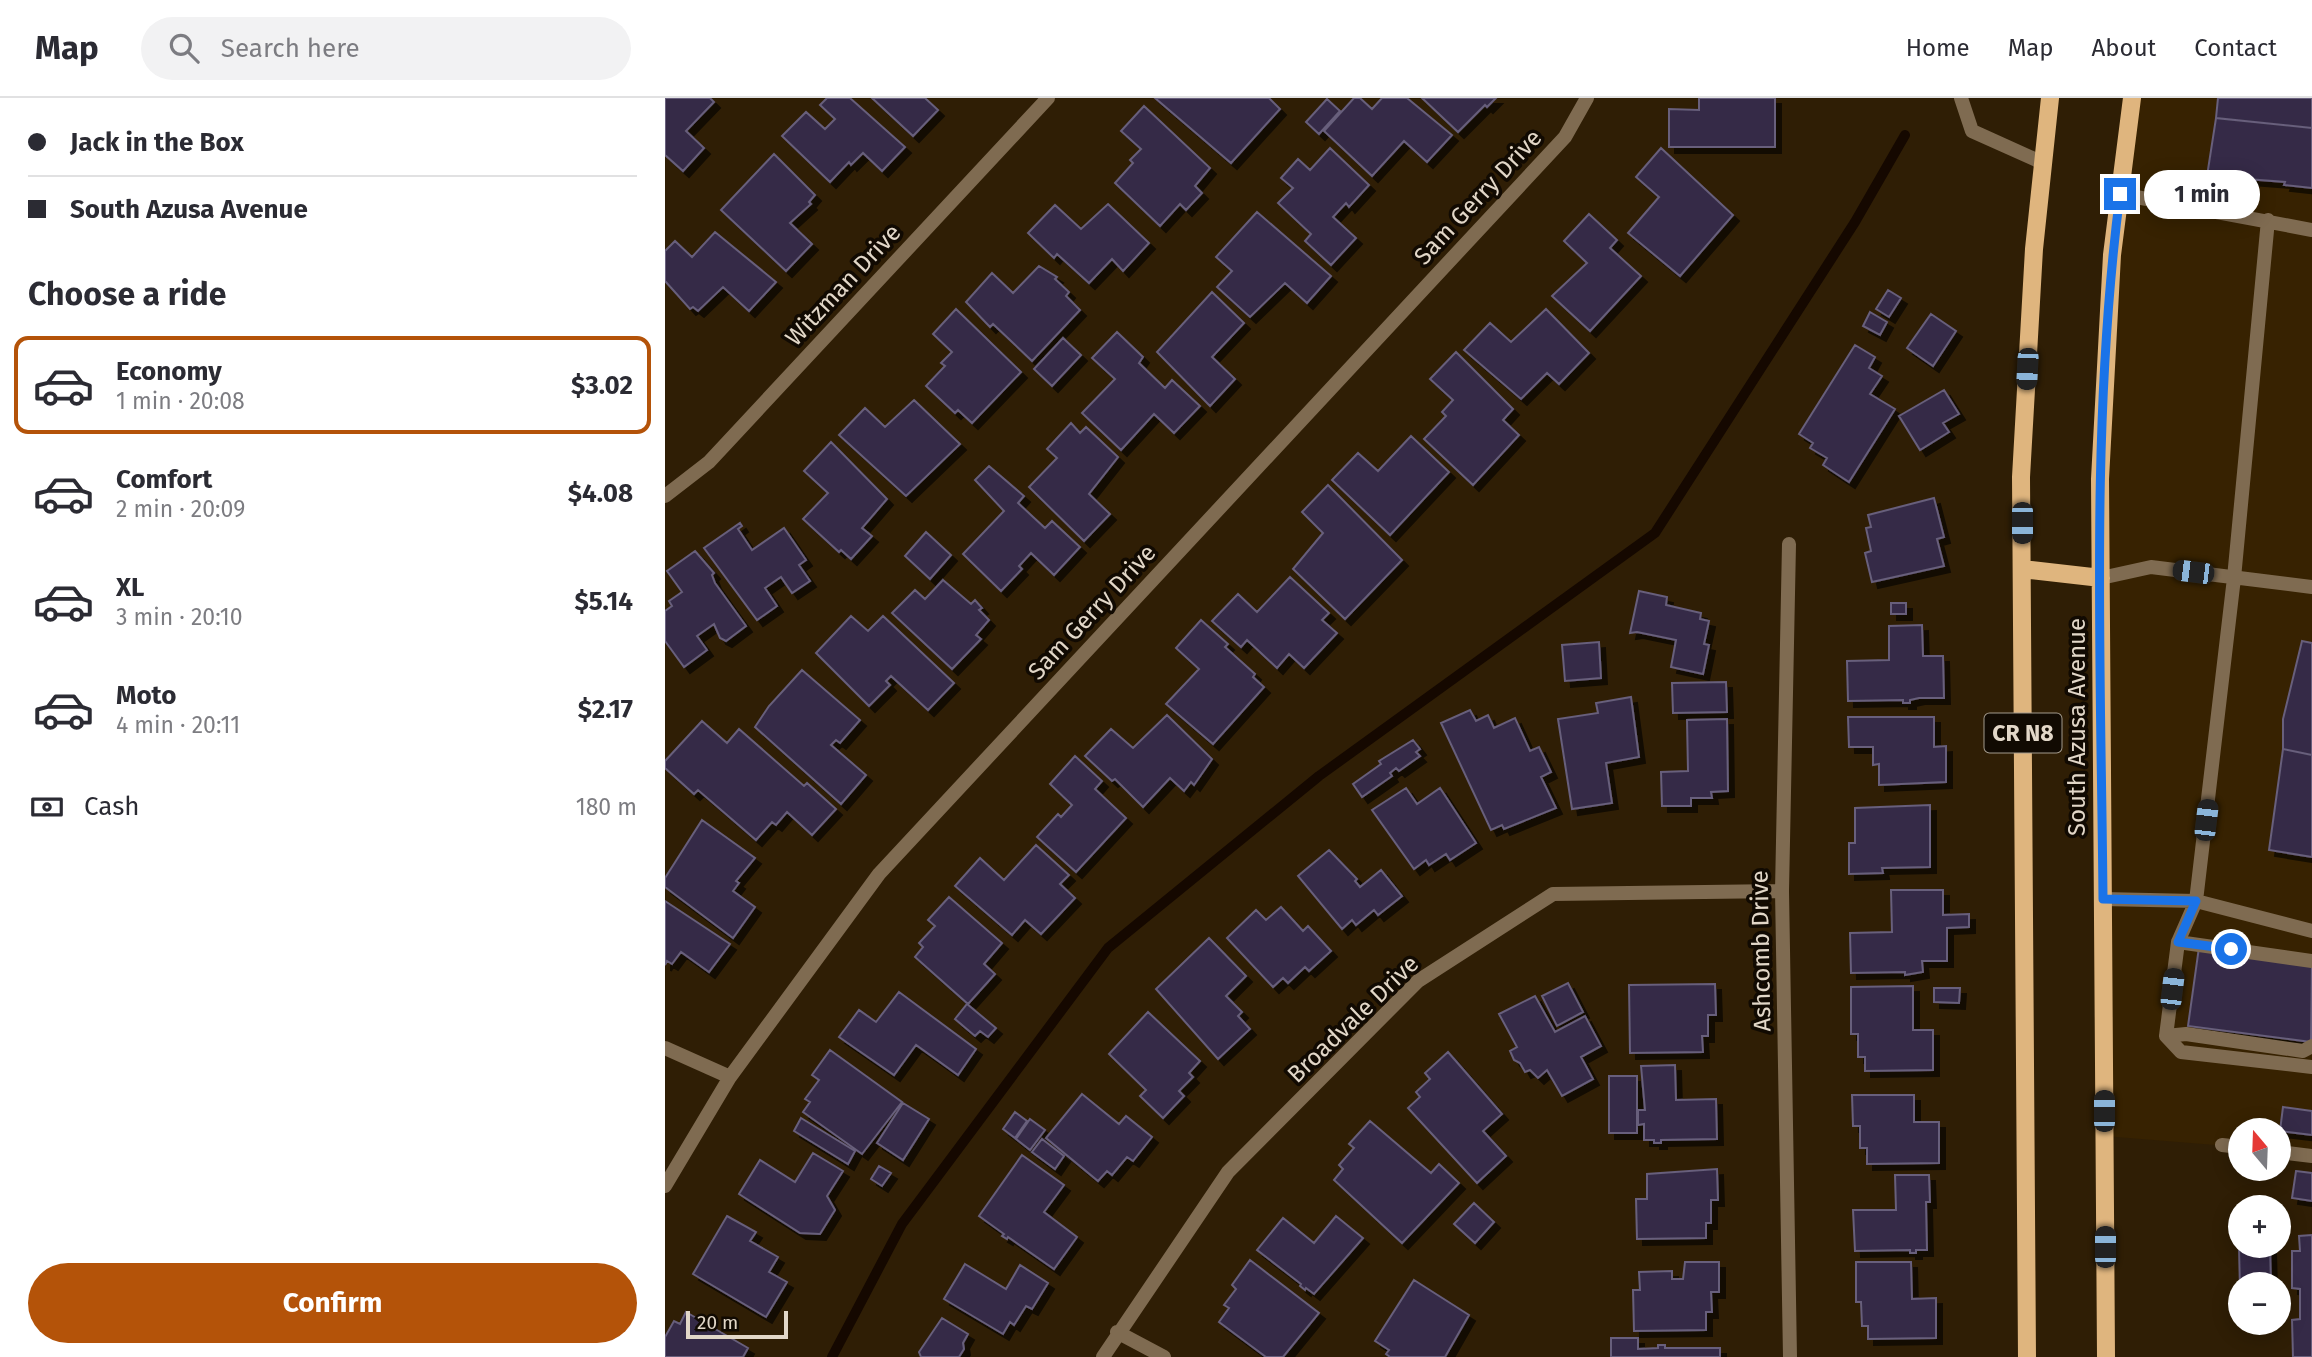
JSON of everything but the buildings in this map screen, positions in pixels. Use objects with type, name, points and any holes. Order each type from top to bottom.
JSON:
[{"type":"main road","name":"CR N8","points":[[2027,1357],[2021,477],[2034,249],[2050,98]]},
{"type":"main road","name":"South Azusa Avenue","points":[[2106,1357],[2100,479],[2112,255],[2131,98]]},
{"type":"main road","points":[[2022,569],[2101,578]]},
{"type":"street","name":"Witzman Drive","points":[[665,496],[709,462],[1048,98]]},
{"type":"street","name":"Sam Gerry Drive","points":[[665,1186],[730,1077],[880,874],[1565,137],[1587,98]]},
{"type":"street","points":[[1961,98],[1972,131],[2043,163]]},
{"type":"street","points":[[2120,194],[2312,230]]},
{"type":"street","points":[[2166,1036],[2178,942],[2196,901],[2234,578],[2268,220]]},
{"type":"street","name":"Ashcomb Drive","points":[[1789,544],[1781,891],[1790,1357]]},
{"type":"street","points":[[2101,578],[2151,567],[2312,587]]},
{"type":"street","name":"Broadvale Drive","points":[[1103,1357],[1117,1332],[1228,1172],[1418,981],[1553,894],[1781,891]]},
{"type":"street","points":[[2103,899],[2196,901],[2312,931]]},
{"type":"street","points":[[2178,942],[2312,961]]},
{"type":"street","points":[[2166,1036],[2186,1034],[2303,1051],[2312,1046]]},
{"type":"street","points":[[2166,1036],[2181,1052],[2312,1067]]},
{"type":"street","points":[[665,1048],[730,1077]]},
{"type":"street","points":[[2222,1145],[2228,1146]]},
{"type":"street","points":[[2291,1153],[2312,1156]]},
{"type":"street","points":[[1117,1332],[1164,1357]]},
{"type":"shaded area","points":[[2132,98],[2312,98],[2312,1156],[2291,1153],[2291,1118],[2228,1118],[2228,1146],[2104,1136],[2101,578],[2112,255]]},
{"type":"waterway","points":[[832,1357],[902,1224],[1108,948],[1319,776],[1655,533],[1855,222],[1905,135]]},
{"type":"route","points":[[2120,194],[2112,255],[2100,479],[2103,899],[2196,901],[2178,942],[2231,949]]}]
